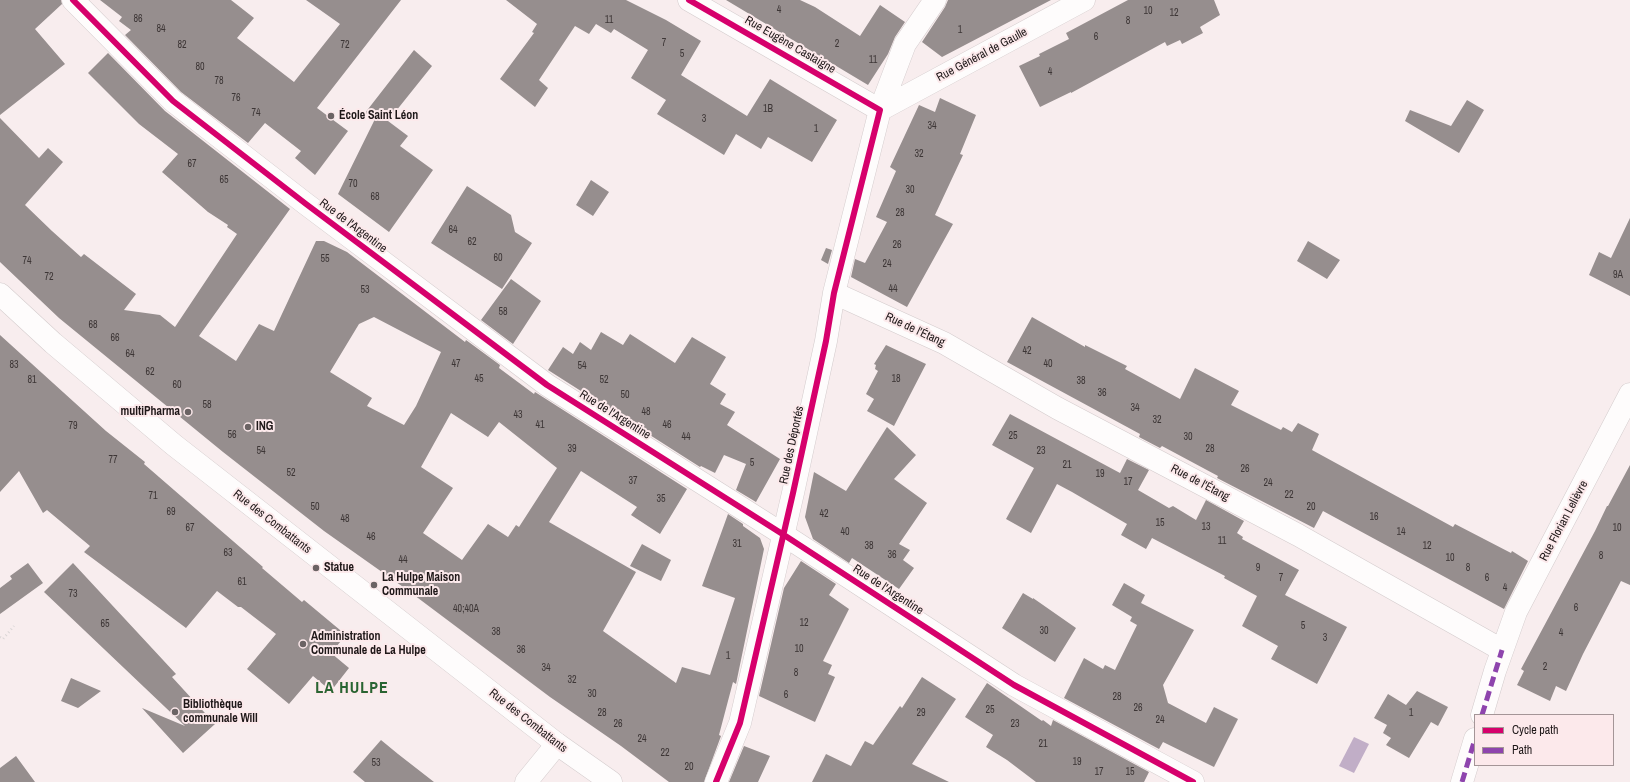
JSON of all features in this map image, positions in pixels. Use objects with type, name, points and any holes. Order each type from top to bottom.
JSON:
[{"type":"street","name":"Rue de l'Argentine","points":[[74,0],[173,101],[306,204],[547,385],[784,535],[1014,685],[1193,782]]},
{"type":"street","name":"Rue Eugène Castaigne","points":[[689,0],[880,110]]},
{"type":"street","name":"Rue des Déportés","points":[[716,782],[740,723],[784,535],[826,341],[834,293],[880,110],[904,44],[935,0]]},
{"type":"street","name":"Rue Général de Gaulle","points":[[880,110],[1084,0]]},
{"type":"street","name":"Rue de l'Étang","points":[[834,293],[944,343],[1057,408],[1298,535],[1502,650]]},
{"type":"street","name":"Rue des Combattants","points":[[0,294],[53,343],[174,445],[557,744],[611,782]]},
{"type":"street","name":"Rue Florian Lelièvre","points":[[1502,650],[1516,612],[1630,394]]},
{"type":"street","points":[[1482,714],[1502,650]]},
{"type":"street","points":[[1462,782],[1474,742]]},
{"type":"street","points":[[526,782],[557,744]]},
{"type":"path","points":[[0,637],[3,639],[14,626]]},
{"type":"shaded area","points":[[1354,737],[1369,744],[1354,773],[1339,766]]},
{"type":"building","points":[[0,0],[61,0],[62,4],[35,29],[65,64],[0,115]]},
{"type":"building","points":[[100,0],[231,0],[254,18],[237,38],[294,82],[340,24],[306,0],[401,0],[317,108],[348,131],[315,175],[295,158],[301,151],[265,123],[248,143],[181,92],[125,35],[131,30],[119,21],[122,17]]},
{"type":"building","points":[[506,0],[626,0],[666,20],[701,41],[681,75],[747,116],[770,79],[837,120],[812,162],[768,137],[761,149],[736,134],[724,155],[657,114],[666,100],[631,78],[648,50],[614,29],[611,33],[596,24],[589,34],[575,26],[539,80],[548,88],[535,107],[500,79],[534,33],[532,32],[537,24]]},
{"type":"building","points":[[726,0],[800,0],[815,7],[860,36],[880,5],[905,22],[895,37],[888,54],[868,85]]},
{"type":"building","points":[[948,0],[1051,0],[942,57],[922,42]]},
{"type":"building","points":[[1128,0],[1214,0],[1220,15],[1200,27],[1203,33],[1182,44],[1180,40],[1167,46],[1165,42],[1071,93],[1040,107],[1019,66],[1069,39],[1066,33]]},
{"type":"building","points":[[414,50],[432,66],[388,121],[408,136],[400,146],[433,170],[389,232],[338,194],[375,119],[365,113]]},
{"type":"building","points":[[108,53],[165,111],[290,209],[199,336],[236,361],[259,324],[274,331],[316,241],[324,241],[347,252],[465,342],[466,340],[500,365],[499,368],[534,394],[535,392],[687,489],[660,534],[631,515],[637,507],[581,471],[549,522],[636,572],[603,631],[676,683],[682,667],[710,675],[735,598],[702,586],[728,514],[760,538],[764,549],[736,684],[733,682],[719,735],[721,736],[704,782],[669,782],[621,746],[550,697],[406,589],[324,531],[223,452],[59,318],[0,262],[0,118],[39,158],[48,148],[63,162],[25,205],[81,257],[84,254],[136,294],[124,310],[160,315],[175,327],[237,234],[227,227],[228,225],[208,212],[162,172],[178,154],[139,124],[88,73]],"holes":[[[374,317],[441,352],[416,406],[404,425],[367,406],[372,398],[330,372],[359,324]],[[451,413],[488,437],[499,422],[557,468],[519,527],[516,525],[508,537],[488,524],[462,560],[423,533],[453,488],[421,467]]]},
{"type":"building","points":[[940,98],[976,115],[960,154],[963,155],[935,215],[953,224],[907,307],[851,277],[855,259],[865,263],[887,222],[876,217],[896,171],[890,167],[919,105],[935,112]]},
{"type":"building","points":[[1467,100],[1484,110],[1459,153],[1405,121],[1410,110],[1451,126]]},
{"type":"building","points":[[591,180],[609,192],[593,216],[576,205]]},
{"type":"building","points":[[467,186],[511,215],[515,232],[532,243],[502,289],[431,243]]},
{"type":"building","points":[[1630,218],[1630,296],[1589,275],[1599,252],[1611,258]]},
{"type":"building","points":[[1308,241],[1340,260],[1327,279],[1297,261]]},
{"type":"building","points":[[826,248],[832,250],[828,264],[821,260]]},
{"type":"building","points":[[511,279],[541,301],[513,344],[481,320]]},
{"type":"building","points":[[1032,317],[1085,347],[1085,345],[1127,366],[1125,369],[1180,399],[1195,368],[1239,391],[1231,405],[1281,430],[1283,427],[1292,432],[1298,423],[1319,434],[1312,450],[1453,527],[1455,524],[1511,553],[1512,551],[1528,561],[1504,609],[1323,511],[1314,528],[1217,478],[1218,476],[1162,446],[1160,448],[1139,437],[1140,434],[1007,362]]},
{"type":"building","points":[[601,332],[623,345],[630,334],[675,363],[692,337],[726,357],[710,384],[726,394],[720,404],[735,412],[727,425],[780,459],[756,502],[736,490],[746,464],[724,455],[715,473],[701,466],[700,467],[548,370],[563,347],[573,354],[580,342],[591,350]]},
{"type":"building","points":[[0,335],[106,431],[145,462],[144,464],[263,567],[262,568],[302,602],[304,600],[346,635],[331,653],[349,668],[331,691],[313,676],[289,704],[247,669],[276,634],[241,607],[238,607],[217,591],[186,628],[84,552],[90,546],[47,510],[43,513],[19,471],[0,492]]},
{"type":"building","points":[[886,345],[926,364],[894,426],[867,411],[874,399],[866,394],[878,371],[875,369],[876,365],[874,364]]},
{"type":"building","points":[[1010,414],[1120,473],[1127,459],[1149,470],[1138,490],[1169,508],[1173,506],[1196,520],[1206,500],[1244,521],[1237,533],[1243,537],[1242,539],[1299,570],[1285,595],[1347,627],[1317,684],[1271,659],[1278,646],[1242,626],[1257,596],[1224,578],[1225,576],[1152,538],[1146,549],[1121,535],[1127,524],[1057,484],[1031,533],[1006,519],[1034,468],[992,445]]},
{"type":"building","points":[[887,427],[916,455],[894,479],[927,503],[899,544],[910,550],[903,560],[914,568],[899,589],[852,558],[849,563],[813,539],[805,517],[814,472],[846,491]]},
{"type":"building","points":[[1630,465],[1630,585],[1621,581],[1583,654],[1566,691],[1556,686],[1550,701],[1517,685],[1524,671],[1521,669]]},
{"type":"building","points":[[642,544],[671,560],[661,581],[630,566]]},
{"type":"building","points":[[801,561],[836,584],[829,595],[849,609],[823,661],[832,665],[828,674],[835,677],[815,722],[759,696],[784,588]]},
{"type":"building","points":[[28,563],[43,583],[0,614],[0,588],[12,579],[10,576]]},
{"type":"building","points":[[73,563],[176,674],[172,677],[215,724],[183,753],[142,708],[185,726],[44,592]]},
{"type":"building","points":[[1124,583],[1145,595],[1141,603],[1194,630],[1163,685],[1168,703],[1206,723],[1214,707],[1238,719],[1214,767],[1163,742],[1159,749],[1064,698],[1084,658],[1103,669],[1105,665],[1115,670],[1137,625],[1130,621],[1132,617],[1112,605]]},
{"type":"building","points":[[1023,593],[1033,598],[1076,628],[1055,662],[1002,628]]},
{"type":"building","points":[[922,677],[956,699],[912,764],[949,782],[812,782],[826,754],[851,766],[865,741],[873,745],[900,706],[902,708]]},
{"type":"building","points":[[71,678],[101,691],[78,708],[61,701]]},
{"type":"building","points":[[987,683],[1051,726],[1053,720],[1149,772],[1144,782],[1036,782],[1007,760],[986,747],[993,735],[965,717]]},
{"type":"building","points":[[1417,691],[1448,707],[1438,726],[1431,722],[1409,758],[1386,745],[1391,738],[1383,733],[1387,725],[1374,718],[1388,694],[1406,705]]},
{"type":"building","points":[[381,740],[434,782],[365,782],[353,772]]},
{"type":"building","points":[[744,746],[770,756],[758,782],[729,782]]},
{"type":"building","points":[[16,756],[35,782],[0,782],[0,768]]},
{"type":"marked path","points":[[1482,714],[1502,650]]},
{"type":"marked path","points":[[1462,782],[1474,742]]},
{"type":"cycle path","points":[[73,0],[173,101],[306,204],[547,385],[784,535],[1014,685],[1193,782]]},
{"type":"cycle path","points":[[689,0],[880,110],[834,293],[826,341],[793,493],[740,723],[716,782]]},
{"type":"place","name":"École Saint Léon","points":[[331,116]]},
{"type":"place","name":"multiPharma","points":[[188,412]]},
{"type":"place","name":"ING","points":[[248,427]]},
{"type":"place","name":"Statue","points":[[316,568]]},
{"type":"place","name":"La Hulpe Maison Communale","points":[[374,585]]},
{"type":"place","name":"Administration Communale de La Hulpe","points":[[303,644]]},
{"type":"place","name":"Bibliothèque communale Will","points":[[175,712]]},
{"type":"district","name":"LA HULPE","points":[[352,689]]}]
